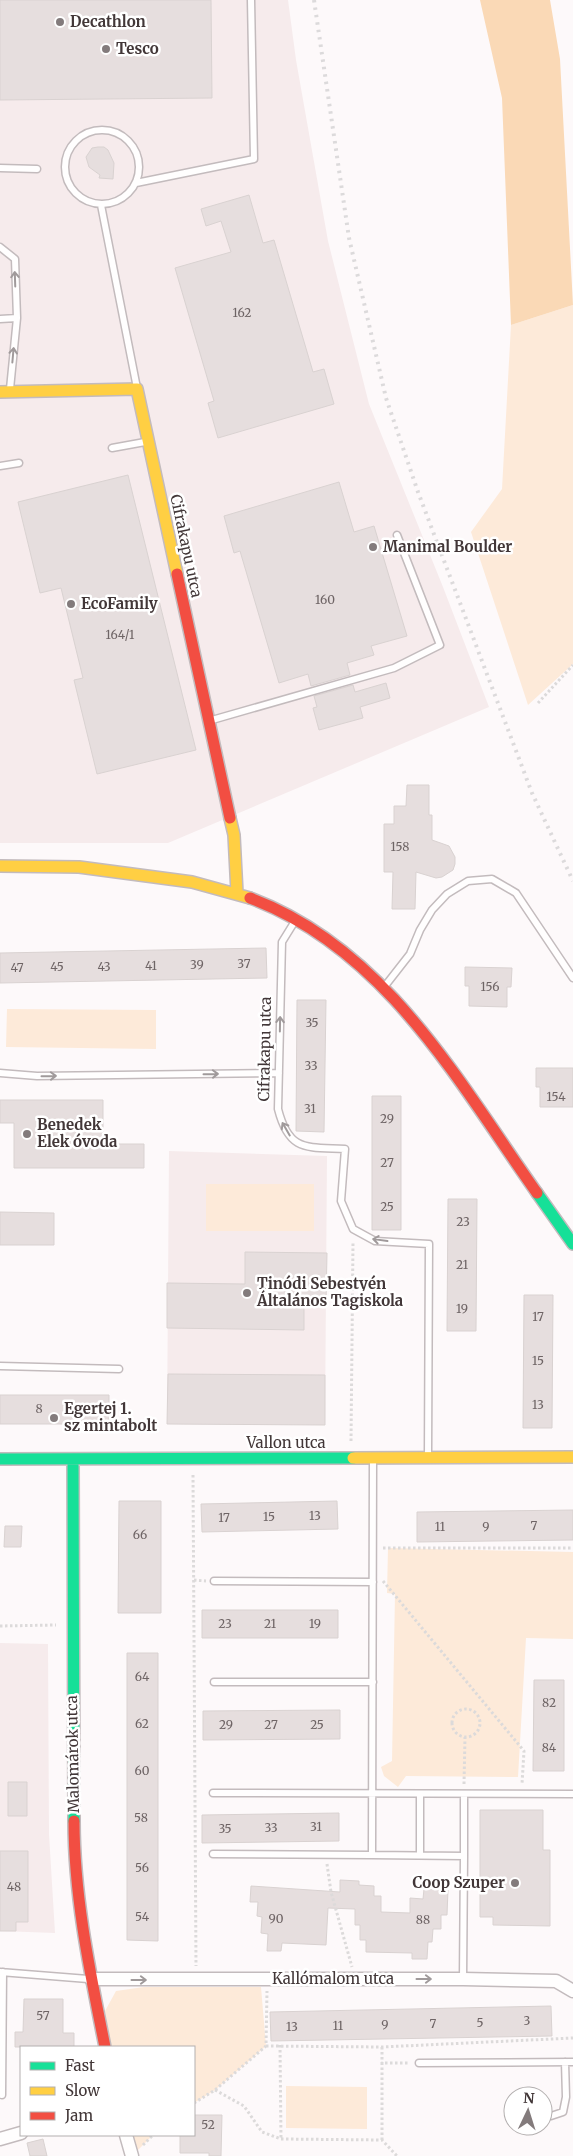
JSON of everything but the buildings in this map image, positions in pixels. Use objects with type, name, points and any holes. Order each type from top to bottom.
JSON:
[{"type":"street","points":[[5,392],[137,389]]},
{"type":"street","name":"Cifrakapu utca","points":[[137,389],[234,835],[237,893]]},
{"type":"street","points":[[0,866],[79,867],[192,882],[237,893],[277,908],[296,920],[350,956],[384,987],[428,1038],[573,1244]]},
{"type":"street","name":"Vallon utca","points":[[0,1459],[573,1457]]},
{"type":"street","name":"Malomárok utca","points":[[73,1459],[74,1845],[77,1891],[90,1980],[105,2046]]},
{"type":"street","name":"Kallómalom utca","points":[[90,1980],[463,1979],[556,1981],[573,1991]]},
{"type":"street","points":[[0,2139],[20,2133]]},
{"type":"street","points":[[126,2136],[132,2156]]},
{"type":"lane","points":[[136,183],[254,159],[251,0]]},
{"type":"lane","points":[[96,130],[108,130],[119,134],[128,140],[139,160],[139,172],[136,183],[122,199],[101,205],[89,203],[78,197],[70,188],[65,176],[64,164],[68,152],[74,142],[84,134],[96,130]]},
{"type":"lane","points":[[0,168],[37,169]]},
{"type":"lane","name":"Cifrakapu utca","points":[[101,205],[137,389]]},
{"type":"lane","points":[[0,247],[15,259],[17,318],[5,392]]},
{"type":"lane","points":[[0,318],[17,318]]},
{"type":"lane","points":[[112,448],[149,442]]},
{"type":"lane","points":[[0,466],[19,463]]},
{"type":"lane","points":[[208,722],[394,668],[440,645],[398,536]]},
{"type":"lane","points":[[384,987],[410,954],[420,930],[432,910],[447,894],[468,881],[492,879],[516,893],[573,978]]},
{"type":"lane","name":"Cifrakapu utca","points":[[296,920],[282,942],[278,1109],[282,1126],[294,1142],[313,1148],[345,1149],[340,1201],[354,1229]]},
{"type":"lane","points":[[0,1073],[37,1076],[279,1073]]},
{"type":"lane","points":[[354,1229],[375,1240],[429,1244],[428,1458]]},
{"type":"lane","points":[[0,1366],[119,1369]]},
{"type":"lane","points":[[372,1854],[373,1458]]},
{"type":"lane","points":[[214,1582],[373,1582]]},
{"type":"lane","points":[[214,1682],[372,1682]]},
{"type":"lane","points":[[213,1794],[573,1794]]},
{"type":"lane","points":[[420,1794],[420,1855]]},
{"type":"lane","points":[[463,1979],[464,1794]]},
{"type":"lane","points":[[213,1854],[326,1853],[464,1856]]},
{"type":"lane","points":[[2,2095],[1,1972],[90,1980]]},
{"type":"lane","points":[[553,2115],[563,2112],[566,2097],[565,2062]]},
{"type":"lane","points":[[419,2063],[573,2062]]},
{"type":"path","points":[[538,703],[573,665]]},
{"type":"path","points":[[351,1458],[354,1229]]},
{"type":"path","points":[[193,1458],[196,1979]]},
{"type":"path","points":[[372,1548],[573,1548]]},
{"type":"path","points":[[373,1582],[384,1582],[524,1750],[522,1794]]},
{"type":"path","points":[[0,1626],[72,1625]]},
{"type":"path","points":[[467,1708],[479,1716],[480,1724],[478,1731],[472,1736],[465,1737],[458,1735],[453,1729],[451,1722],[454,1714],[459,1710],[467,1708]]},
{"type":"path","points":[[464,1794],[465,1737]]},
{"type":"path","points":[[326,1853],[331,1892],[356,1979]]},
{"type":"path","points":[[266,2046],[267,1979]]},
{"type":"path","points":[[195,2102],[215,2090],[266,2046],[382,2047],[573,2038]]},
{"type":"path","points":[[280,2045],[280,2139]]},
{"type":"path","points":[[382,2047],[382,2140],[397,2156]]},
{"type":"path","points":[[382,2063],[419,2063]]},
{"type":"path","points":[[215,2090],[244,2106],[262,2132],[280,2139],[382,2140]]},
{"type":"shaded area","points":[[0,0],[288,0],[296,60],[328,241],[369,404],[489,707],[168,843],[0,843]]},
{"type":"shaded area","points":[[480,0],[550,0],[560,59],[573,305],[511,325],[502,98]]},
{"type":"shaded area","points":[[573,305],[573,664],[528,705],[471,532],[502,489],[511,325]]},
{"type":"shaded area","points":[[7,1009],[156,1010],[156,1049],[6,1047]]},
{"type":"shaded area","name":"Tinódi Sebestyén Általános Tagiskola","points":[[169,1151],[327,1156],[325,1425],[167,1424]]},
{"type":"shaded area","points":[[206,1184],[314,1184],[314,1231],[206,1231]]},
{"type":"shaded area","points":[[388,1548],[573,1552],[573,1639],[526,1638],[518,1777],[406,1776],[398,1787],[384,1776],[381,1767],[392,1761],[395,1594],[387,1593]]},
{"type":"shaded area","points":[[0,1643],[48,1644],[49,1834],[55,1933],[0,1931]]},
{"type":"shaded area","points":[[144,1987],[261,1987],[266,2046],[215,2090],[195,2102],[195,2046],[111,2046],[105,2011],[116,1991]]},
{"type":"shaded area","points":[[286,2086],[367,2087],[367,2129],[286,2128]]},
{"type":"shaded area","points":[[128,2136],[152,2136],[132,2156]]},
{"type":"railway","points":[[314,0],[349,238],[386,398],[418,492],[532,793],[573,881]]},
{"type":"traffic: fast","points":[[537,1193],[573,1244]]},
{"type":"traffic: fast","points":[[0,1459],[353,1458]]},
{"type":"traffic: fast","points":[[73,1459],[74,1821]]},
{"type":"traffic: slow","points":[[0,392],[137,389],[177,574]]},
{"type":"traffic: slow","points":[[230,818],[234,835],[237,893]]},
{"type":"traffic: slow","points":[[0,866],[79,867],[192,882],[250,898]]},
{"type":"traffic: slow","points":[[353,1458],[573,1457]]},
{"type":"traffic: jam","points":[[177,574],[230,818]]},
{"type":"traffic: jam","points":[[250,898],[298,920],[341,949],[379,984],[414,1022],[447,1064],[537,1193]]},
{"type":"traffic: jam","points":[[74,1821],[80,1906],[105,2046]]},
{"type":"place","name":"Decathlon","points":[[60,22]]},
{"type":"place","name":"Tesco","points":[[106,49]]},
{"type":"place","name":"Manimal Boulder","points":[[373,547]]},
{"type":"place","name":"EcoFamily","points":[[71,604]]},
{"type":"place","name":"Benedek Elek óvoda","points":[[27,1134]]},
{"type":"place","name":"Tinódi Sebestyén Általános Tagiskola","points":[[247,1293]]},
{"type":"place","name":"Egertej 1. sz mintabolt","points":[[54,1418]]},
{"type":"place","name":"Coop Szuper","points":[[515,1883]]}]
